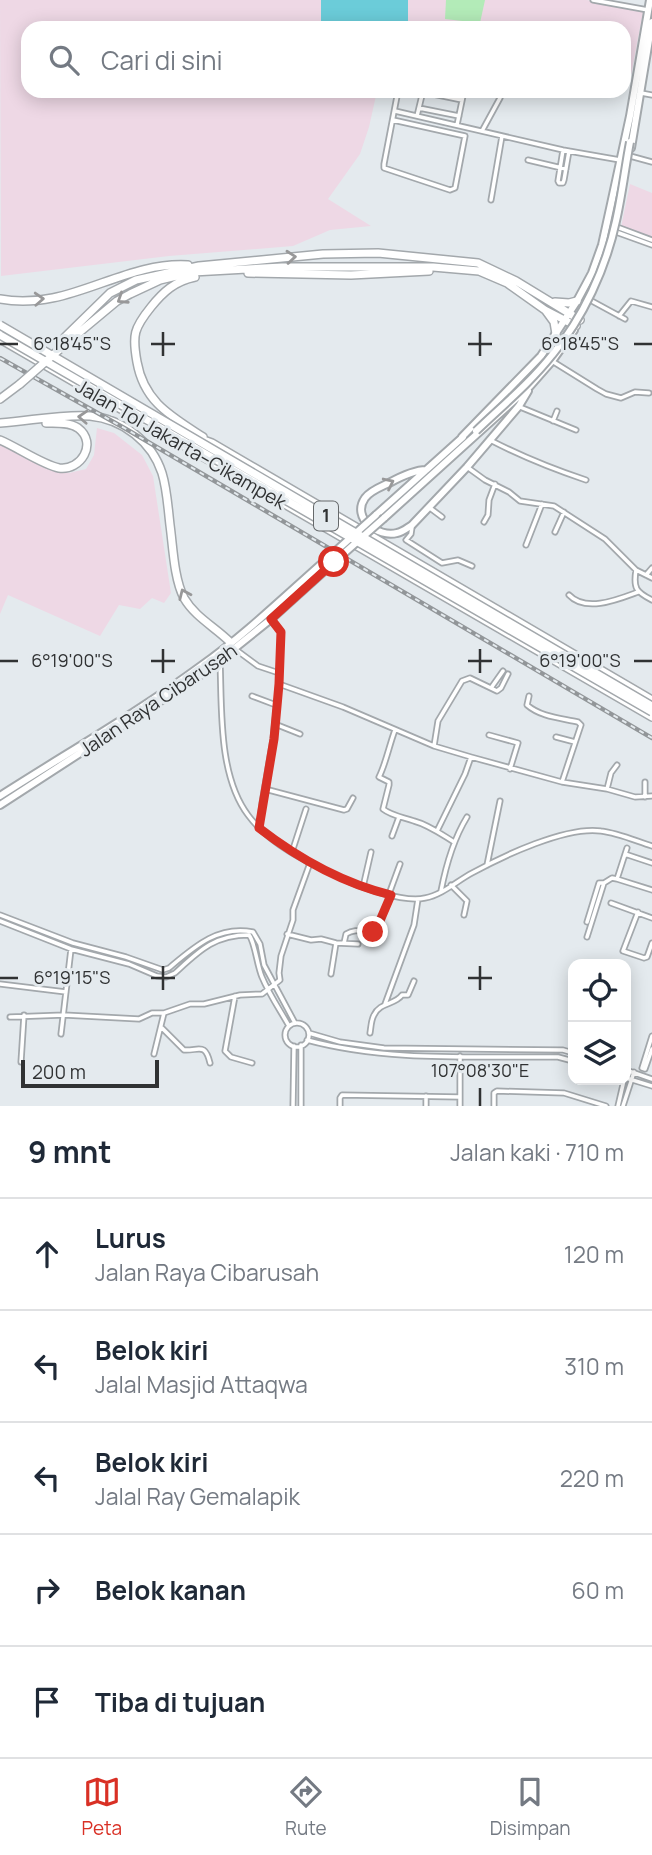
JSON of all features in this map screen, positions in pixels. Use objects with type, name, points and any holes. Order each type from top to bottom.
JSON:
[{"type":"highway","points":[[67,339],[98,303],[110,293],[136,280],[199,266],[323,254],[378,253],[487,266],[580,320]]},
{"type":"highway","points":[[0,299],[52,299],[78,293],[153,267],[180,264],[199,266]]},
{"type":"highway","points":[[0,397],[67,339],[130,293],[177,275],[209,271],[282,267],[443,268],[479,271],[497,278],[545,310],[558,331]]},
{"type":"highway","points":[[212,443],[163,409],[145,390],[140,379],[133,342],[134,331],[169,288],[185,279],[213,274],[258,272],[371,275],[443,268]]},
{"type":"highway","points":[[551,302],[577,301]]},
{"type":"highway","points":[[545,310],[568,314]]},
{"type":"highway","name":"Jalan Tol Jakarta–Cikampek","points":[[0,324],[195,437],[212,443],[652,700]]},
{"type":"highway","name":"1","points":[[0,324],[652,706]]},
{"type":"highway","name":"1","points":[[0,337],[652,714]]},
{"type":"highway","points":[[0,423],[71,416],[103,418],[132,432],[142,441],[157,460],[163,474],[181,590],[196,614],[233,646]]},
{"type":"highway","points":[[0,440],[61,468],[77,464],[84,457],[86,440],[78,428],[65,424],[28,421]]},
{"type":"main road","name":"Jalan Raya Cibarusah","points":[[464,441],[475,422],[533,365],[558,331],[592,273],[602,245],[630,116],[650,0]]},
{"type":"main road","name":"Jalan Raya Cibarusah","points":[[233,646],[271,619],[376,515],[426,470],[530,386],[570,336],[603,273],[617,229],[652,22]]},
{"type":"main road","name":"Jalan Raya Cibarusah","points":[[0,806],[173,694],[233,646],[330,561],[384,518],[517,389],[554,348],[590,289],[612,227],[639,102]]},
{"type":"main road","name":"Jalan Raya Cibarusah","points":[[629,141],[630,116]]},
{"type":"main road","points":[[558,331],[567,329],[570,336]]},
{"type":"main road","points":[[426,470],[402,477],[365,498],[362,517],[366,523],[376,530],[391,534],[412,525],[467,467],[519,406],[530,386]]},
{"type":"main road","name":"Jalan Raya Cibarusah","points":[[0,796],[218,658]]},
{"type":"street","points":[[593,0],[648,10]]},
{"type":"street","points":[[641,93],[652,95]]},
{"type":"street","points":[[393,120],[465,136],[455,188],[450,190],[384,168],[397,98]]},
{"type":"street","points":[[417,116],[421,98]]},
{"type":"street","points":[[456,98],[459,99],[457,125]]},
{"type":"street","points":[[482,131],[500,98]]},
{"type":"street","points":[[419,108],[459,116]]},
{"type":"street","points":[[395,111],[564,150],[620,160]]},
{"type":"street","points":[[491,200],[502,136]]},
{"type":"street","points":[[564,150],[559,183],[563,183],[569,151]]},
{"type":"street","points":[[630,156],[652,162]]},
{"type":"street","points":[[528,160],[566,169]]},
{"type":"street","points":[[617,229],[652,243]]},
{"type":"street","points":[[590,300],[625,319]]},
{"type":"street","points":[[619,316],[631,301],[652,307]]},
{"type":"street","points":[[552,361],[606,394],[623,398],[635,392],[649,393]]},
{"type":"street","points":[[519,406],[576,430]]},
{"type":"street","points":[[553,421],[557,411]]},
{"type":"street","points":[[490,440],[510,451],[586,480]]},
{"type":"street","points":[[467,467],[520,501],[554,506],[605,539],[636,569],[652,578]]},
{"type":"street","points":[[484,522],[495,484]]},
{"type":"street","points":[[526,545],[542,504]]},
{"type":"street","points":[[430,508],[442,517]]},
{"type":"street","points":[[555,532],[564,512]]},
{"type":"street","points":[[412,525],[411,534],[405,540],[414,547],[442,563],[458,560],[472,566]]},
{"type":"street","points":[[646,575],[652,568]]},
{"type":"street","points":[[636,569],[635,583],[638,592],[652,600]]},
{"type":"street","points":[[569,594],[576,601],[600,603],[638,592]]},
{"type":"street","points":[[259,828],[279,684],[281,632],[271,619]]},
{"type":"street","points":[[233,646],[258,666],[279,673]]},
{"type":"street","points":[[218,658],[222,730],[233,787],[240,803],[259,828],[292,852],[341,879],[363,887],[418,899],[427,898],[487,865],[544,840],[600,830],[652,846]]},
{"type":"street","points":[[491,688],[503,671]]},
{"type":"street","points":[[434,746],[438,721],[462,681],[470,678],[499,690],[508,674]]},
{"type":"street","points":[[279,684],[344,707],[434,746],[510,769],[635,797],[652,796]]},
{"type":"street","points":[[252,696],[277,705]]},
{"type":"street","points":[[529,696],[527,705],[534,710],[580,723],[581,727],[562,782]]},
{"type":"street","points":[[275,724],[300,734]]},
{"type":"street","points":[[395,730],[385,759],[385,768],[379,777],[389,782],[383,809],[416,821],[454,842]]},
{"type":"street","points":[[489,735],[518,743],[510,769]]},
{"type":"street","points":[[556,737],[575,742]]},
{"type":"street","points":[[437,831],[471,757]]},
{"type":"street","points":[[607,789],[612,769],[617,765]]},
{"type":"street","points":[[645,782],[645,797]]},
{"type":"street","points":[[265,789],[344,810],[353,798]]},
{"type":"street","points":[[487,865],[500,801]]},
{"type":"street","points":[[292,852],[306,809]]},
{"type":"street","points":[[392,836],[399,817]]},
{"type":"street","points":[[441,891],[454,842],[467,817]]},
{"type":"street","points":[[617,878],[627,848]]},
{"type":"street","points":[[363,887],[371,852]]},
{"type":"street","points":[[625,854],[652,863]]},
{"type":"street","points":[[10,1017],[64,1015],[132,1019],[152,1013],[164,1013],[190,1004],[204,1004],[254,993],[260,995],[280,980],[279,964],[293,920],[293,909],[310,863]]},
{"type":"street","points":[[344,943],[349,932],[375,931],[400,864]]},
{"type":"street","points":[[587,922],[599,883],[617,878],[652,890]]},
{"type":"street","points":[[587,937],[604,883]]},
{"type":"street","points":[[451,885],[467,901],[464,915]]},
{"type":"street","points":[[385,1004],[414,925],[418,899]]},
{"type":"street","points":[[611,903],[652,918]]},
{"type":"street","points":[[638,912],[624,952],[644,958],[652,943]]},
{"type":"street","points":[[0,915],[73,943],[163,970],[207,938],[226,932],[253,932],[260,944],[264,965],[295,1023]]},
{"type":"street","points":[[0,921],[71,949],[166,977],[175,973],[209,943],[226,937],[249,935],[253,938],[257,966],[289,1026]]},
{"type":"street","points":[[287,934],[311,940],[358,944]]},
{"type":"street","points":[[61,1034],[73,943]]},
{"type":"street","points":[[331,974],[336,943]]},
{"type":"street","points":[[370,1033],[374,1013],[385,1004],[397,1001],[402,995],[407,996],[414,981]]},
{"type":"street","points":[[0,984],[66,992]]},
{"type":"street","points":[[235,996],[225,1051],[228,1056],[251,1063]]},
{"type":"street","points":[[154,1054],[164,1013]]},
{"type":"street","points":[[21,1062],[24,1015]]},
{"type":"street","points":[[293,1106],[293,1046],[286,1038],[286,1031],[295,1023],[305,1026],[309,1033],[340,1042],[384,1048],[568,1052]]},
{"type":"street","points":[[162,1028],[184,1050],[194,1048],[207,1052],[210,1063]]},
{"type":"street","points":[[293,1046],[301,1045],[307,1040],[309,1033]]},
{"type":"street","points":[[652,1036],[642,1068],[645,1069],[652,1049]]},
{"type":"street","points":[[307,1040],[383,1054],[558,1056],[568,1059]]},
{"type":"street","points":[[301,1045],[301,1106]]},
{"type":"street","points":[[460,1050],[460,1106]]},
{"type":"street","points":[[631,1073],[652,1079]]},
{"type":"street","points":[[631,1077],[652,1086]]},
{"type":"street","points":[[620,1106],[625,1085]]},
{"type":"street","points":[[494,1106],[494,1093],[497,1091],[564,1093],[606,1106]]},
{"type":"street","points":[[340,1106],[342,1095],[460,1097]]},
{"type":"street","points":[[426,1096],[426,1106]]},
{"type":"shaded area","points":[[0,0],[586,0],[644,7],[631,75],[631,21],[21,21],[21,98],[375,98],[360,154],[328,199],[371,226],[330,230],[293,246],[169,256],[1,276]]},
{"type":"shaded area","points":[[630,184],[652,193],[652,245],[620,232]]},
{"type":"shaded area","points":[[97,428],[114,433],[142,455],[153,476],[171,593],[164,603],[152,598],[140,609],[119,605],[100,636],[8,595],[0,614],[0,441],[69,473],[86,469],[94,455]]},
{"type":"green space","points":[[446,0],[485,0],[480,21],[445,19]]},
{"type":"water","points":[[321,0],[408,0],[408,21],[321,21]]},
{"type":"railway","points":[[0,358],[126,429],[652,738]]},
{"type":"route","points":[[334,562],[271,619],[281,632],[279,684],[274,739],[259,828],[310,863],[355,885],[391,895],[373,932]]}]
